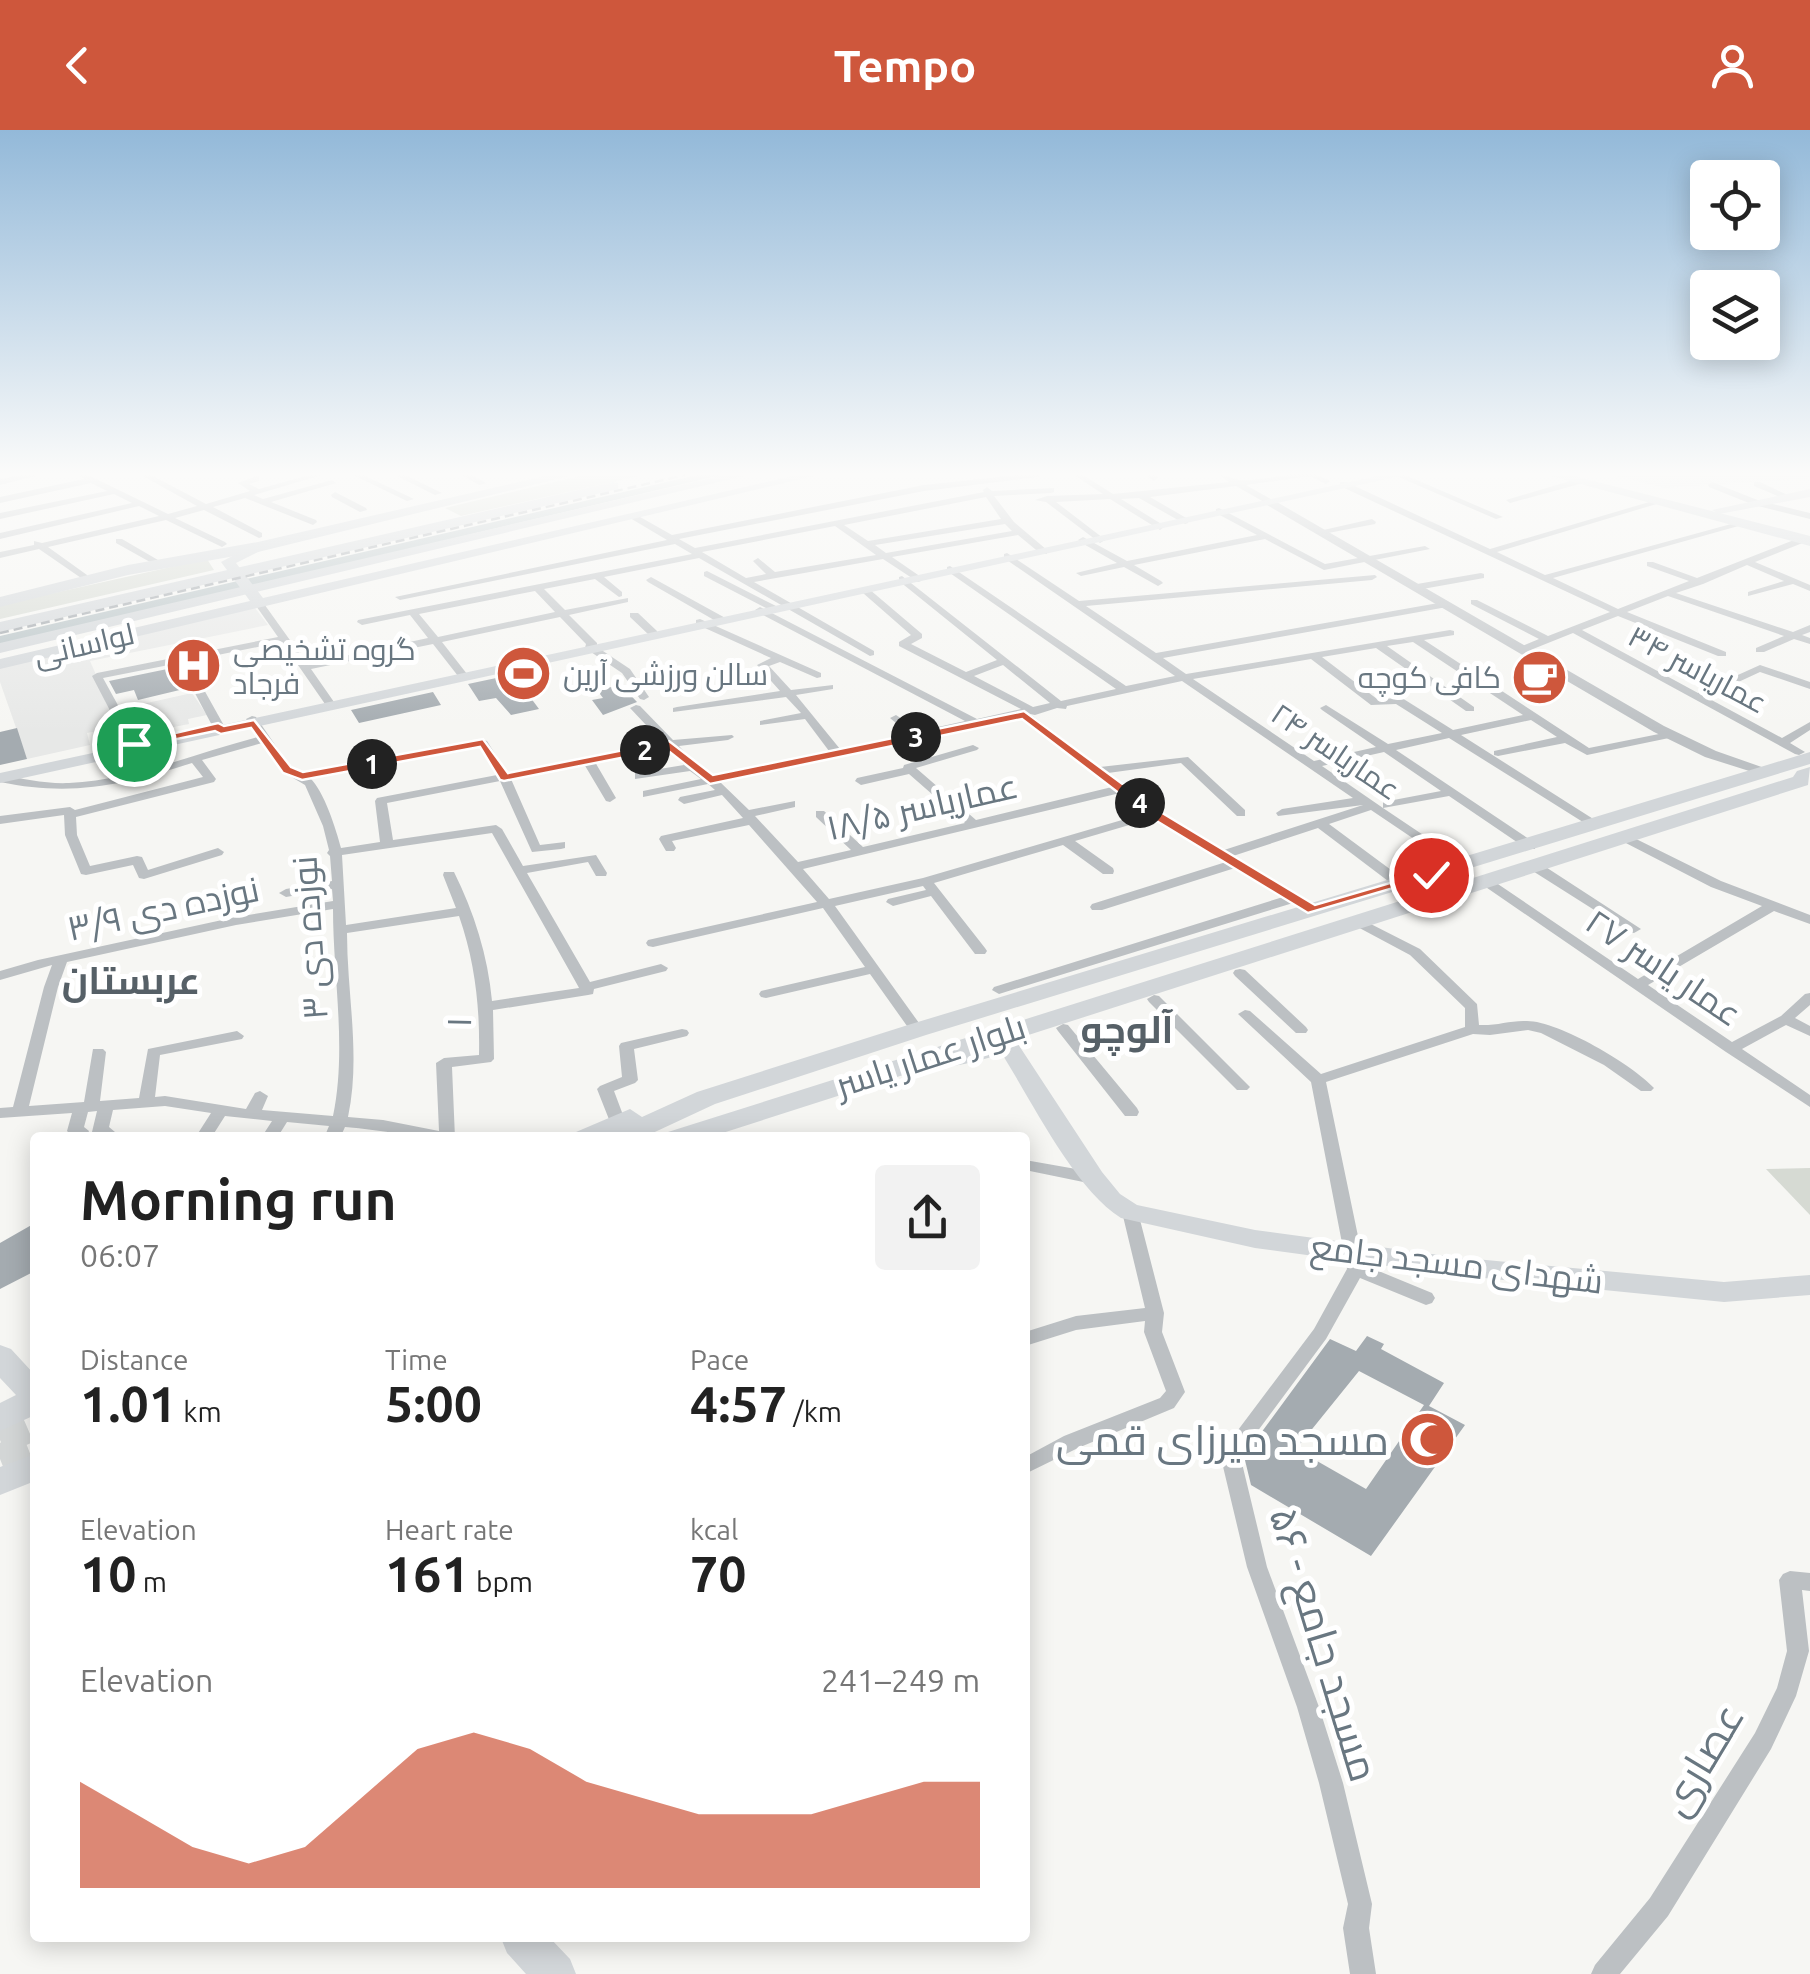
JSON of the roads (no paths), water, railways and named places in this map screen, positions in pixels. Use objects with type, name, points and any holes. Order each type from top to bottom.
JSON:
[{"type":"main road","points":[[1,598],[149,561]]},
{"type":"main road","points":[[1,598],[170,561]]},
{"type":"main road","points":[[218,561],[255,599]]},
{"type":"main road","points":[[228,569],[229,561]]},
{"type":"main road","points":[[0,627],[287,561]]},
{"type":"main road","points":[[0,648],[370,561]]},
{"type":"main road","name":"لواسانی","points":[[0,664],[420,561]]},
{"type":"main road","points":[[330,705],[994,561]]},
{"type":"main road","points":[[776,608],[910,579]]},
{"type":"main road","points":[[0,776],[712,622]]},
{"type":"main road","name":"بلوار عمار یاسر","points":[[695,1132],[1484,881],[1594,825],[1728,783],[1798,766]]},
{"type":"main road","name":"بلوار عمار یاسر","points":[[618,1130],[695,1093],[730,1090],[1304,904],[1400,884],[1460,866],[1624,837],[1798,766]]},
{"type":"main road","points":[[918,1058],[961,1058],[1008,1046],[1094,1178],[1120,1206]]},
{"type":"main road","name":"شهدای مسجد جامع","points":[[1120,1206],[1355,1261],[1724,1292],[1810,1285]]},
{"type":"main road","points":[[0,1357],[30,1392]]},
{"type":"main road","points":[[0,1418],[30,1401]]},
{"type":"main road","points":[[0,1480],[30,1469]]},
{"type":"main road","points":[[526,1942],[555,1974]]},
{"type":"street","points":[[61,561],[84,577]]},
{"type":"street","points":[[400,596],[567,561]]},
{"type":"street","points":[[362,622],[658,561]]},
{"type":"street","points":[[712,561],[748,580],[776,608],[978,724]]},
{"type":"street","points":[[758,561],[772,575]]},
{"type":"street","points":[[748,580],[832,561]]},
{"type":"street","points":[[889,561],[1062,706]]},
{"type":"street","name":"عماریاسر ۲۴","points":[[1013,561],[1460,866]]},
{"type":"street","points":[[1122,561],[1158,583]]},
{"type":"street","points":[[1081,573],[1141,561]]},
{"type":"street","points":[[1313,561],[1324,567],[1368,561]]},
{"type":"street","points":[[1378,561],[1444,605],[1713,758],[1798,766],[1810,725]]},
{"type":"street","points":[[1508,561],[1620,613],[1722,654]]},
{"type":"street","points":[[1544,578],[1604,561]]},
{"type":"street","points":[[1524,649],[1748,562],[1810,588]]},
{"type":"street","points":[[1650,564],[1700,582]]},
{"type":"street","points":[[952,570],[1126,691]]},
{"type":"street","points":[[303,668],[622,597],[596,574]]},
{"type":"street","points":[[708,574],[870,653]]},
{"type":"street","points":[[1075,604],[1372,576]]},
{"type":"street","points":[[1417,586],[1480,576]]},
{"type":"street","points":[[652,580],[712,622],[817,675]]},
{"type":"street","points":[[1751,594],[1793,581]]},
{"type":"street","points":[[537,586],[592,647],[626,671],[640,702],[669,744],[725,791],[828,906],[917,1030]]},
{"type":"street","points":[[866,591],[918,636],[903,644],[1029,713],[1096,771],[1155,814],[1304,904]]},
{"type":"street","points":[[1671,594],[1810,641]]},
{"type":"street","points":[[255,599],[330,705]]},
{"type":"street","points":[[1474,602],[1548,640]]},
{"type":"street","points":[[1152,657],[1444,605]]},
{"type":"street","points":[[412,611],[462,674]]},
{"type":"street","points":[[634,615],[653,633]]},
{"type":"street","points":[[1760,650],[1810,628]]},
{"type":"street","name":"عماریاسر ۳۴","points":[[1574,630],[1697,697],[1798,766]]},
{"type":"street","points":[[648,794],[1184,678],[1450,633]]},
{"type":"street","points":[[1414,638],[1592,754],[1670,735]]},
{"type":"street","points":[[135,747],[97,676],[286,644]]},
{"type":"street","points":[[1377,644],[1470,709]]},
{"type":"street","points":[[1314,656],[1374,703],[1395,699],[1594,825]]},
{"type":"street","points":[[780,658],[762,665],[837,754]]},
{"type":"street","points":[[182,659],[220,728]]},
{"type":"street","points":[[963,676],[1005,661]]},
{"type":"street","points":[[1697,697],[1758,668],[1810,686]]},
{"type":"street","points":[[677,710],[829,687]]},
{"type":"street","points":[[1326,708],[1451,792],[1634,929]]},
{"type":"street","points":[[764,723],[808,715]]},
{"type":"street","points":[[1310,765],[1533,716]]},
{"type":"street","points":[[896,718],[920,736]]},
{"type":"street","name":"نوزده دی ۳","points":[[253,721],[287,770],[310,783],[315,804],[331,831],[342,930],[346,1038],[342,1122]]},
{"type":"street","points":[[388,845],[381,801],[669,744],[728,737]]},
{"type":"street","points":[[0,776],[16,784],[106,784],[263,739]]},
{"type":"street","points":[[1498,754],[1566,739]]},
{"type":"street","points":[[302,776],[483,743],[504,778],[536,849],[562,845]]},
{"type":"street","points":[[973,748],[908,766],[975,824]]},
{"type":"street","points":[[1713,758],[1728,783]]},
{"type":"street","points":[[1096,771],[1184,759],[1241,813]]},
{"type":"street","points":[[0,820],[70,813],[210,779],[195,760]]},
{"type":"street","points":[[588,762],[610,798]]},
{"type":"street","points":[[790,763],[802,777]]},
{"type":"street","points":[[639,776],[692,767]]},
{"type":"street","points":[[861,781],[910,770]]},
{"type":"street","name":"عماریاسر ۱۸/۵","points":[[795,868],[1121,789]]},
{"type":"street","points":[[684,800],[725,791]]},
{"type":"street","points":[[1388,805],[1451,792]]},
{"type":"street","points":[[1282,814],[1368,803]]},
{"type":"street","points":[[1097,906],[1230,859],[1368,803]]},
{"type":"street","points":[[670,848],[665,838],[791,804]]},
{"type":"street","points":[[70,813],[71,836],[86,871],[137,860],[144,875],[218,852]]},
{"type":"street","points":[[820,814],[860,851]]},
{"type":"street","points":[[893,902],[1155,814]]},
{"type":"street","points":[[1319,824],[1400,884]]},
{"type":"street","points":[[334,853],[496,829],[587,989]]},
{"type":"street","points":[[1624,837],[1771,907],[1810,920]]},
{"type":"street","points":[[1066,842],[1108,872]]},
{"type":"street","points":[[521,870],[591,858],[601,873]]},
{"type":"street","name":"۱","points":[[447,1132],[444,1064],[486,1059],[489,1006],[482,962],[450,876]]},
{"type":"street","name":"عمار یاسر ۲۷","points":[[1484,881],[1810,1102]]},
{"type":"street","points":[[286,893],[337,884]]},
{"type":"street","points":[[652,943],[929,887]]},
{"type":"street","points":[[929,887],[980,951]]},
{"type":"street","name":"نوزده دی ۳/۹","points":[[0,976],[236,921],[340,904]]},
{"type":"street","points":[[999,990],[1304,904]]},
{"type":"street","points":[[1638,985],[1771,907]]},
{"type":"street","points":[[342,930],[464,911]]},
{"type":"street","points":[[1357,921],[1425,960],[1472,1007],[1472,1029]]},
{"type":"street","points":[[20,1112],[50,987],[62,959]]},
{"type":"street","points":[[489,1006],[587,989],[661,968]]},
{"type":"street","points":[[766,994],[872,969]]},
{"type":"street","points":[[1240,973],[1301,1030]]},
{"type":"street","points":[[1731,1049],[1786,1020],[1810,997]]},
{"type":"street","points":[[1154,999],[1242,1087]]},
{"type":"street","points":[[1245,1014],[1318,1080],[1355,1261],[1426,1298]]},
{"type":"street","points":[[1786,1020],[1810,1032]]},
{"type":"street","points":[[1318,1080],[1472,1029],[1490,1033],[1533,1025],[1631,1072],[1646,1088]]},
{"type":"street","points":[[1063,1028],[1132,1112]]},
{"type":"street","points":[[618,1130],[605,1089],[630,1080],[626,1046],[682,1033]]},
{"type":"street","points":[[146,1103],[153,1052],[237,1036]]},
{"type":"street","points":[[98,1052],[93,1108],[100,1132]]},
{"type":"street","points":[[194,1105],[196,1086]]},
{"type":"street","points":[[252,1114],[260,1096]]},
{"type":"street","points":[[0,1113],[146,1103],[194,1105],[342,1122],[380,1131]]},
{"type":"street","points":[[81,1132],[75,1130],[93,1108]]},
{"type":"street","points":[[207,1132],[221,1110]]},
{"type":"street","points":[[273,1132],[283,1117]]},
{"type":"street","points":[[336,1132],[342,1122]]},
{"type":"street","points":[[1030,1166],[1094,1178]]},
{"type":"street","points":[[1030,1463],[1070,1442],[1166,1404],[1176,1392],[1153,1332],[1155,1314],[1120,1206]]},
{"type":"street","name":"۵۶ - مسجد جامع","points":[[1355,1261],[1320,1334],[1230,1454],[1257,1567],[1331,1782],[1360,1904],[1356,1928],[1363,1974]]},
{"type":"street","points":[[1030,1337],[1076,1323],[1155,1314]]},
{"type":"street","name":"عصاری","points":[[1605,1973],[1659,1907],[1762,1741],[1788,1689],[1798,1651],[1790,1580],[1810,1582]]},
{"type":"waterway","points":[[0,641],[344,561]]},
{"type":"tunnel","points":[[0,1440],[30,1427]]},
{"type":"tunnel","points":[[0,1459],[30,1447]]},
{"type":"railway","points":[[0,633],[312,561]]},
{"type":"place","name":"گروه تشخیصی فرجاد","points":[[194,666]]},
{"type":"place","name":"سالن ورزشی آرین","points":[[524,674]]},
{"type":"place","name":"کافی کوچه","points":[[1540,677]]},
{"type":"place","name":"مسجد میرزای قمی","points":[[1428,1439]]},
{"type":"district","name":"عربستان","points":[[131,980]]},
{"type":"district","name":"آلوچو","points":[[1127,1029]]}]
